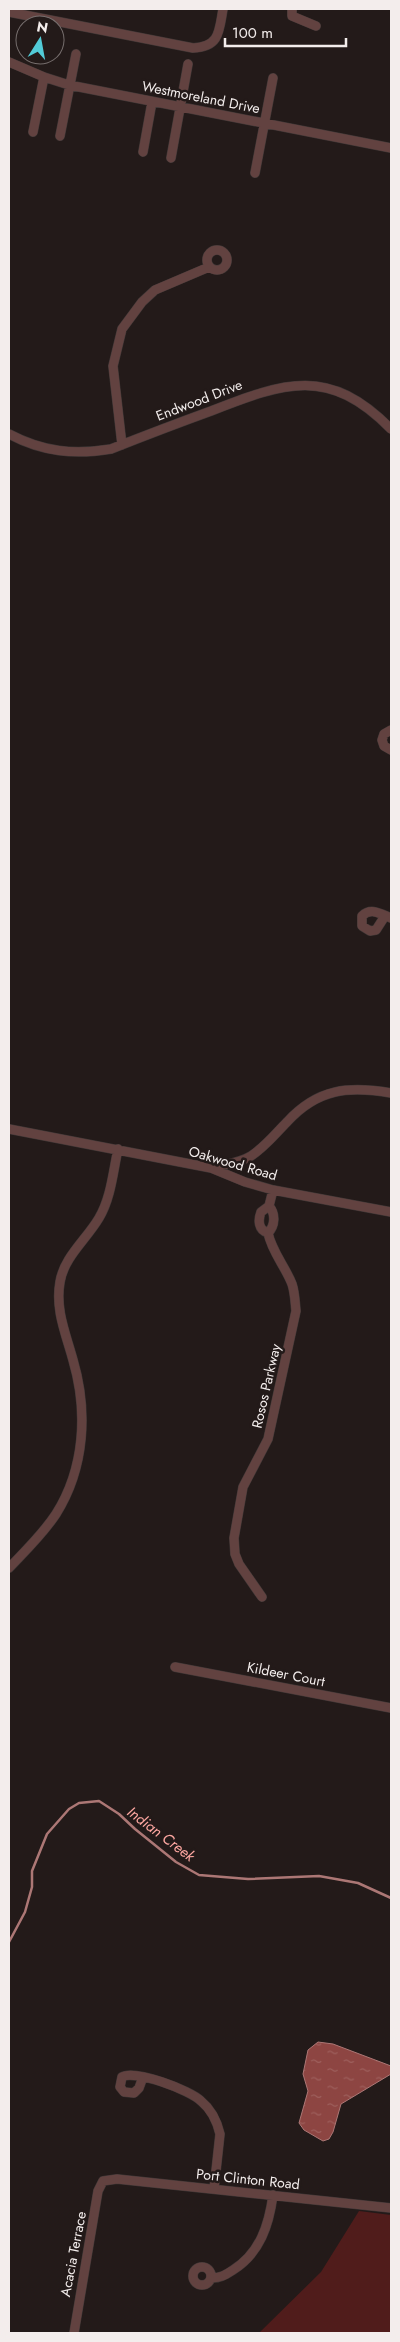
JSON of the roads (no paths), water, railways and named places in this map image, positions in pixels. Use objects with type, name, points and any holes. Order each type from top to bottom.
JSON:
[{"type":"street","points":[[9,12],[193,48],[206,47],[216,39],[224,9]]},
{"type":"street","points":[[292,9],[292,16],[316,26]]},
{"type":"street","points":[[60,136],[76,54]]},
{"type":"street","name":"Westmoreland Drive","points":[[9,62],[69,85],[391,148]]},
{"type":"street","points":[[171,158],[188,64]]},
{"type":"street","points":[[32,132],[44,77]]},
{"type":"street","points":[[255,173],[273,78]]},
{"type":"street","points":[[143,152],[152,102]]},
{"type":"street","points":[[122,444],[112,366],[122,329],[142,302],[155,290],[209,266]]},
{"type":"street","name":"Endwood Drive","points":[[9,434],[38,447],[74,454],[111,449],[258,392],[288,385],[322,387],[341,392],[367,407],[391,430]]},
{"type":"street","points":[[391,730],[384,734],[382,740],[384,746],[391,750]]},
{"type":"street","points":[[211,1168],[248,1157],[265,1146],[303,1106],[324,1094],[355,1088],[391,1093]]},
{"type":"street","name":"Oakwood Road","points":[[9,1129],[211,1168],[245,1182],[273,1190],[391,1212]]},
{"type":"street","points":[[9,1568],[56,1514],[75,1471],[82,1433],[82,1405],[75,1367],[60,1318],[60,1282],[67,1260],[93,1228],[105,1206],[118,1149]]},
{"type":"street","name":"Rosos Parkway","points":[[268,1233],[272,1229],[274,1217],[269,1206],[273,1190]]},
{"type":"street","name":"Rosos Parkway","points":[[268,1233],[262,1231],[259,1220],[263,1208],[269,1206]]},
{"type":"street","name":"Rosos Parkway","points":[[262,1597],[239,1564],[235,1554],[234,1538],[243,1487],[268,1439],[296,1311],[295,1293],[291,1281],[271,1245],[268,1233]]},
{"type":"street","name":"Kildeer Court","points":[[175,1667],[391,1708]]},
{"type":"street","points":[[143,2077],[189,2092],[209,2108],[218,2125],[220,2134],[214,2189]]},
{"type":"street","name":"Port Clinton Road","points":[[103,2181],[117,2179],[391,2208]]},
{"type":"street","name":"Acacia Terrace","points":[[74,2333],[98,2191],[103,2181]]},
{"type":"street","points":[[212,2278],[220,2278],[240,2266],[252,2254],[266,2230],[273,2195]]},
{"type":"water","points":[[318,2042],[333,2044],[391,2066],[391,2074],[341,2104],[333,2132],[329,2139],[323,2141],[304,2130],[299,2123],[308,2091],[303,2074],[308,2050]]},
{"type":"waterway","name":"Indian Creek","points":[[9,1942],[25,1912],[32,1887],[32,1871],[47,1834],[69,1809],[79,1803],[99,1801],[119,1814],[176,1862],[199,1875],[248,1879],[319,1876],[358,1883],[391,1898]]}]
